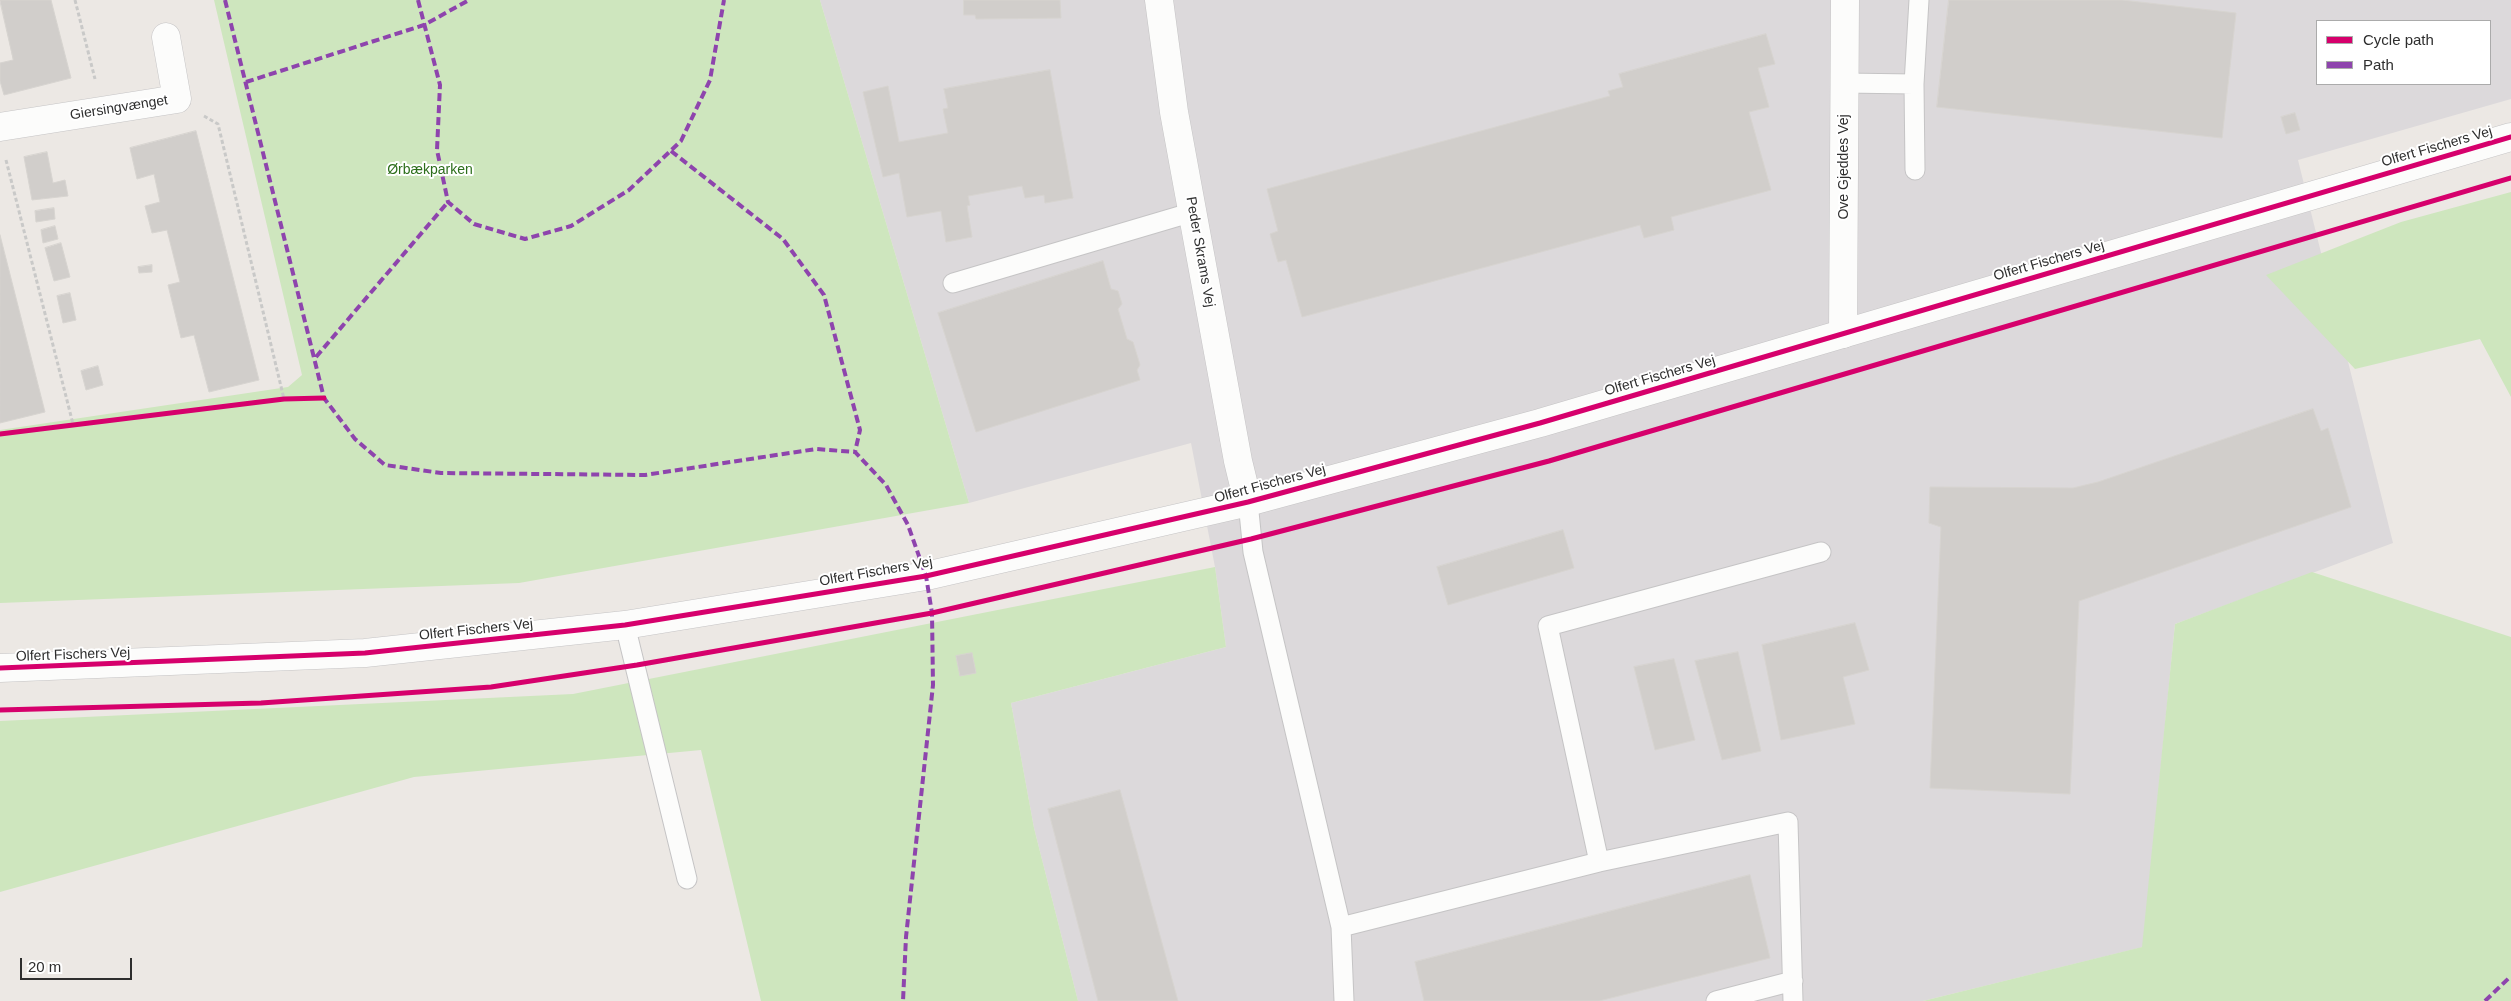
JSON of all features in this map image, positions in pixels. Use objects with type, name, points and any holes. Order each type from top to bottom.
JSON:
[{"type":"street","name":"Peder Skrams Vej","points":[[1158,0],[1174,112],[1238,462],[1248,502]]},
{"type":"street","name":"Ove Gjeddes Vej","points":[[1843,334],[1845,0]]},
{"type":"street","name":"Giersingvænget","points":[[0,127],[177,99],[166,37]]},
{"type":"street","name":"Olfert Fischers Vej","points":[[0,668],[365,653],[625,625],[926,576],[1248,502],[1540,423],[2511,137]]},
{"type":"lane","points":[[1915,170],[1914,84],[1919,0]]},
{"type":"lane","points":[[1844,84],[1914,84]]},
{"type":"lane","points":[[953,283],[1193,212]]},
{"type":"lane","points":[[1248,502],[1253,552],[1341,927],[1344,1001]]},
{"type":"lane","points":[[1599,862],[1548,626],[1821,552]]},
{"type":"lane","points":[[625,625],[687,879]]},
{"type":"lane","points":[[1341,927],[1599,862],[1788,822],[1793,1001]]},
{"type":"lane","points":[[1716,1001],[1793,980]]},
{"type":"path","points":[[75,0],[103,111]]},
{"type":"path","points":[[177,99],[218,124],[284,399]]},
{"type":"path","points":[[5,157],[73,424]]},
{"type":"path","points":[[274,400],[292,399]]},
{"type":"path","points":[[64,425],[82,423]]},
{"type":"shaded area","points":[[820,0],[2511,0],[2511,99],[2298,160],[2393,543],[2175,624],[2143,947],[1923,1001],[1078,1001],[1034,828],[1011,703],[1226,647],[1215,567],[1191,443],[969,503]]},
{"type":"green space","name":"Ørbækparken","points":[[214,0],[820,0],[969,503],[519,583],[0,603],[0,430],[288,387],[302,375]]},
{"type":"green space","points":[[2511,192],[2511,397],[2480,339],[2355,369],[2266,275],[2401,222]]},
{"type":"green space","points":[[1215,567],[1226,647],[1011,703],[1034,828],[1078,1001],[761,1001],[701,750],[414,777],[0,892],[0,721],[573,694]]},
{"type":"green space","points":[[2312,572],[2511,637],[2511,1001],[1923,1001],[2142,947],[2175,624]]},
{"type":"building","points":[[0,0],[51,0],[71,78],[4,95],[0,81],[0,63],[13,60]]},
{"type":"building","points":[[964,0],[1060,0],[1061,18],[976,19],[975,15],[964,15]]},
{"type":"building","points":[[1949,0],[2122,0],[2236,13],[2222,138],[1937,107]]},
{"type":"building","points":[[1766,34],[1775,64],[1758,68],[1769,107],[1749,112],[1771,190],[1671,217],[1674,230],[1644,238],[1640,225],[1302,317],[1286,260],[1278,262],[1270,234],[1278,231],[1267,189],[1610,96],[1608,91],[1623,87],[1619,74]]},
{"type":"building","points":[[1050,70],[1073,198],[1045,203],[1044,195],[1025,198],[1022,186],[968,196],[970,205],[967,206],[972,237],[946,242],[941,211],[907,217],[899,173],[883,177],[863,92],[888,86],[899,142],[948,133],[943,109],[948,108],[944,89]]},
{"type":"building","points":[[2295,113],[2300,130],[2286,134],[2281,117]]},
{"type":"building","points":[[196,131],[259,380],[209,392],[194,335],[181,338],[168,285],[180,282],[167,230],[152,233],[145,206],[160,202],[154,174],[137,179],[130,148]]},
{"type":"building","points":[[47,152],[53,183],[65,180],[68,196],[32,200],[24,157]]},
{"type":"building","points":[[54,208],[55,219],[36,222],[35,211]]},
{"type":"building","points":[[55,226],[58,239],[43,243],[41,230]]},
{"type":"building","points":[[0,235],[45,412],[0,423]]},
{"type":"building","points":[[61,243],[70,277],[54,281],[45,248]]},
{"type":"building","points":[[1103,261],[1111,289],[1118,291],[1122,304],[1118,309],[1127,339],[1133,342],[1140,365],[1137,370],[1140,380],[976,432],[938,313]]},
{"type":"building","points":[[152,265],[152,272],[139,273],[138,267]]},
{"type":"building","points":[[70,293],[76,320],[63,323],[57,296]]},
{"type":"building","points":[[98,366],[103,385],[86,390],[81,371]]},
{"type":"building","points":[[2313,409],[2321,431],[2328,428],[2351,507],[2079,601],[2070,794],[1930,788],[1941,527],[1929,523],[1930,487],[2073,488],[2098,482]]},
{"type":"building","points":[[1563,530],[1574,568],[1448,605],[1437,567]]},
{"type":"building","points":[[1855,623],[1869,670],[1843,677],[1855,724],[1781,740],[1762,645]]},
{"type":"building","points":[[1738,652],[1761,751],[1722,760],[1695,661]]},
{"type":"building","points":[[972,653],[976,673],[960,676],[956,656]]},
{"type":"building","points":[[1674,659],[1695,740],[1655,750],[1634,667]]},
{"type":"building","points":[[1120,790],[1178,1001],[1098,1001],[1048,809]]},
{"type":"building","points":[[1750,875],[1770,958],[1599,1001],[1424,1001],[1415,962]]},
{"type":"marked path","points":[[225,0],[324,398],[355,439],[385,465],[441,473],[645,475],[816,449],[855,452],[886,485],[908,525],[926,576],[932,613],[933,685],[906,937],[903,1001]]},
{"type":"marked path","points":[[418,0],[440,85],[437,150],[448,202],[474,224],[525,239],[571,226],[629,190],[681,141],[710,80],[724,0]]},
{"type":"marked path","points":[[246,82],[424,25],[469,0]]},
{"type":"marked path","points":[[671,151],[783,239],[824,295],[860,430],[855,452]]},
{"type":"marked path","points":[[316,357],[448,202]]},
{"type":"marked path","points":[[2485,1001],[2511,976]]},
{"type":"cycle path","points":[[0,668],[365,653],[625,625],[926,576],[1248,502],[1540,423],[2511,137]]},
{"type":"cycle path","points":[[0,710],[261,703],[491,687],[637,665],[932,613],[1251,539],[1549,461],[2511,178]]},
{"type":"cycle path","points":[[0,434],[284,399],[324,398]]}]
